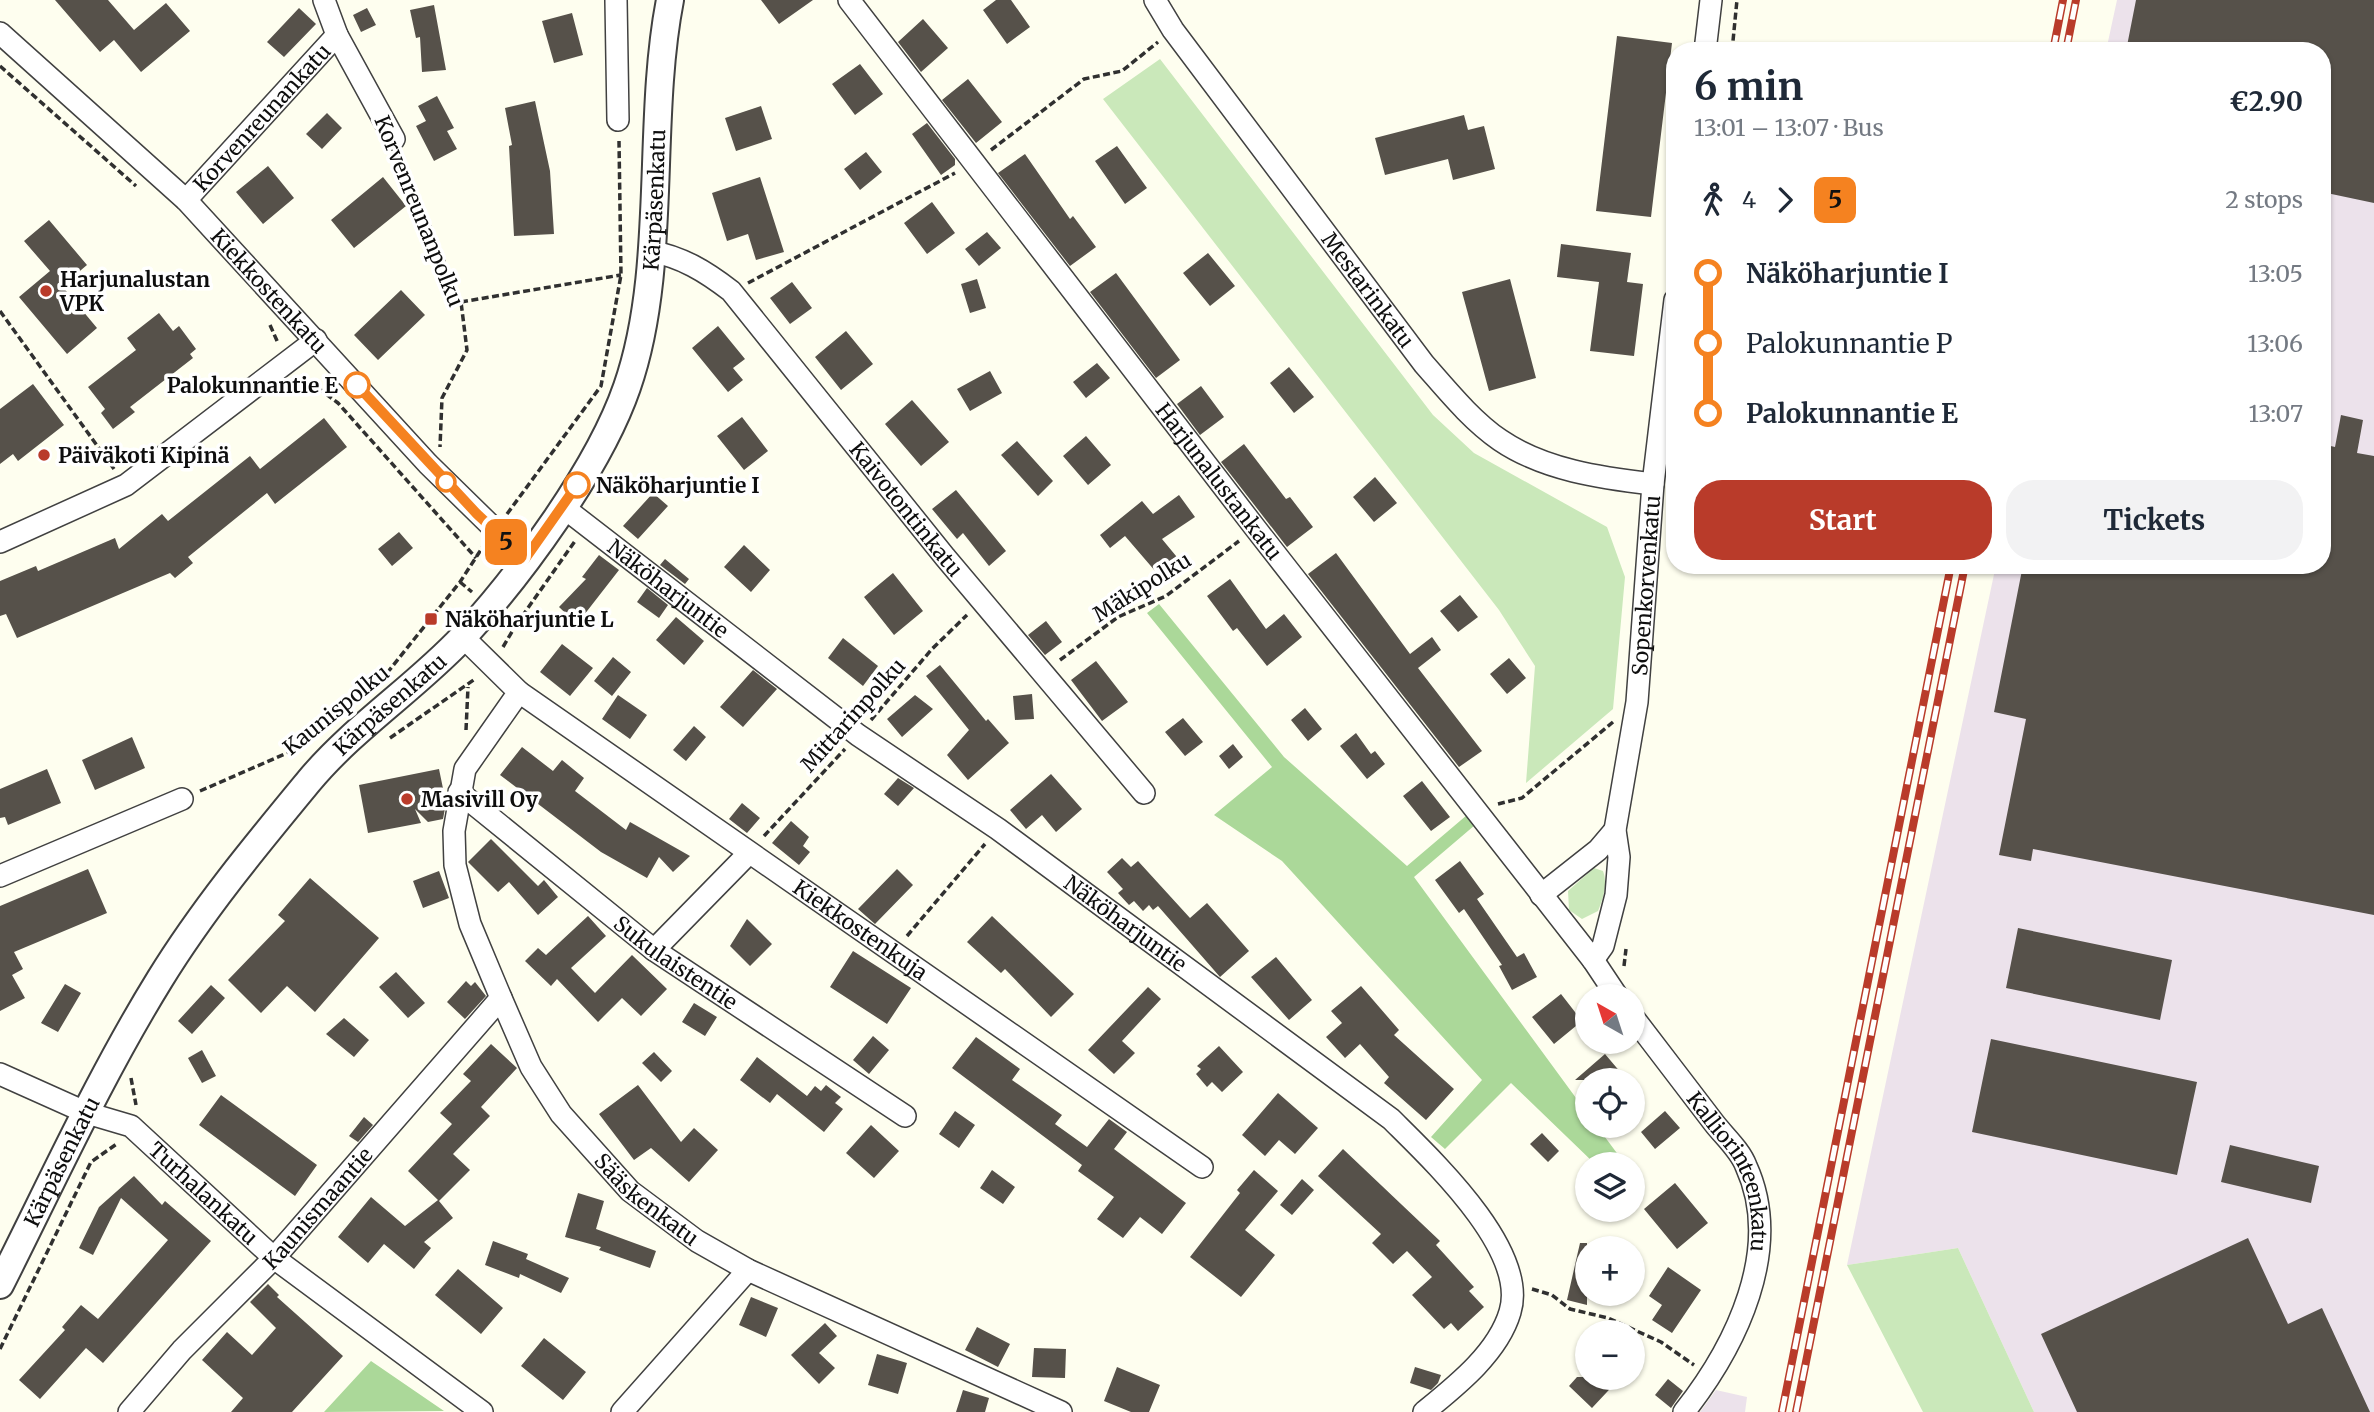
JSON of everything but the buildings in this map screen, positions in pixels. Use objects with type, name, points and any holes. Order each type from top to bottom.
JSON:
[{"type":"street","name":"Korvenreunanpolku","points":[[324,0],[337,36],[394,139]]},
{"type":"street","points":[[616,0],[618,120]]},
{"type":"street","name":"Kärpäsenkatu","points":[[0,1284],[87,1113],[160,978],[313,776],[463,637],[563,507],[604,441],[627,385],[642,319],[670,0]]},
{"type":"street","name":"Harjunalustankatu","points":[[849,0],[1256,529],[1593,960]]},
{"type":"street","name":"Mestarinkatu","points":[[1155,0],[1174,30],[1424,364],[1460,404],[1500,440],[1534,457],[1592,477],[1653,484]]},
{"type":"street","points":[[1706,42],[1711,0]]},
{"type":"street","name":"Kiekkostenkatu","points":[[0,33],[186,200],[493,531],[525,559]]},
{"type":"street","name":"Korvenreunankatu","points":[[186,200],[337,36]]},
{"type":"street","name":"Kaivotontinkatu","points":[[650,251],[702,268],[731,291],[983,601],[1144,793]]},
{"type":"street","points":[[0,542],[125,485],[291,362],[316,340]]},
{"type":"street","name":"Sopenkorvenkatu","points":[[1615,830],[1637,702],[1653,484],[1666,375]]},
{"type":"street","name":"Näköharjuntie","points":[[563,507],[858,735],[998,829],[1391,1119],[1479,1211],[1513,1282]]},
{"type":"street","name":"Kiekkostenkuja","points":[[463,637],[519,692],[1202,1167]]},
{"type":"street","points":[[460,792],[465,769],[519,692]]},
{"type":"street","name":"Sukulaistentie","points":[[460,792],[654,950],[905,1116]]},
{"type":"street","name":"Sääskenkatu","points":[[460,792],[454,831],[455,865],[470,924],[501,998],[531,1067],[561,1114],[630,1191],[697,1241],[748,1270],[1060,1412]]},
{"type":"street","points":[[0,876],[182,799]]},
{"type":"street","points":[[1541,895],[1598,850],[1615,830]]},
{"type":"street","points":[[1609,984],[1593,960],[1603,946],[1616,895],[1619,857],[1615,830]]},
{"type":"street","points":[[654,950],[749,853]]},
{"type":"street","name":"Kaunismaantie","points":[[129,1412],[182,1350],[274,1258],[501,998]]},
{"type":"street","name":"Kalliorinteenkatu","points":[[1645,1033],[1746,1164],[1761,1211],[1757,1260],[1744,1311],[1711,1377],[1684,1412]]},
{"type":"street","name":"Turhalankatu","points":[[0,1074],[87,1113],[131,1126],[274,1258],[482,1412]]},
{"type":"street","points":[[622,1412],[748,1270]]},
{"type":"street","points":[[1424,1412],[1488,1352],[1510,1312],[1513,1282]]},
{"type":"path","points":[[1733,42],[1737,0]]},
{"type":"path","points":[[731,291],[974,163],[1084,79],[1122,72],[1174,30]]},
{"type":"path","points":[[0,66],[139,189]]},
{"type":"path","points":[[496,507],[505,516],[601,386],[621,275],[618,120]]},
{"type":"path","name":"Korvenreunanpolku","points":[[394,139],[461,302],[467,350],[442,398],[440,449],[446,456]]},
{"type":"path","points":[[461,302],[621,275]]},
{"type":"path","points":[[0,311],[125,485]]},
{"type":"path","points":[[261,316],[302,375],[338,403],[476,558]]},
{"type":"path","name":"Mäkipolku","points":[[1044,672],[1118,617],[1166,596],[1256,529]]},
{"type":"path","name":"Kaunispolku","points":[[381,681],[460,582],[493,531]]},
{"type":"path","points":[[387,739],[468,687],[490,663],[516,625],[460,582]]},
{"type":"path","name":"Mittarinpolku","points":[[749,853],[858,735],[932,649],[983,601]]},
{"type":"path","points":[[1478,810],[1522,798],[1637,702]]},
{"type":"path","name":"Kaunispolku","points":[[182,799],[294,750],[348,707]]},
{"type":"path","points":[[894,951],[998,829]]},
{"type":"path","points":[[0,1349],[91,1161],[118,1143],[131,1126],[136,1105],[131,1078]]},
{"type":"path","points":[[1513,1282],[1552,1295],[1570,1309],[1608,1318],[1661,1342],[1711,1377]]},
{"type":"shaded area","points":[[2117,0],[2374,0],[2374,1412],[2034,1412],[1958,1248],[1847,1265],[1994,574],[2331,574],[2331,42],[2108,42]]},
{"type":"shaded area","points":[[1716,1390],[1747,1397],[1745,1412],[1700,1412]]},
{"type":"green space","points":[[1160,59],[1433,415],[1474,453],[1607,527],[1625,577],[1613,709],[1526,783],[1535,666],[1499,610],[1103,99]]},
{"type":"green space","points":[[1159,604],[1284,757],[1407,866],[1467,815],[1475,825],[1414,877],[1575,1097],[1575,1138],[1606,1138],[1616,1152],[1583,1152],[1511,1083],[1445,1149],[1431,1137],[1482,1080],[1282,861],[1214,815],[1272,767],[1147,613]]},
{"type":"green space","points":[[1594,868],[1603,871],[1603,896],[1598,911],[1582,919],[1569,910],[1568,891]]},
{"type":"green space","points":[[1958,1248],[2034,1412],[1923,1412],[1847,1265]]},
{"type":"green space","points":[[371,1361],[444,1411],[324,1412]]},
{"type":"railway","points":[[2055,42],[2063,0]]},
{"type":"railway","points":[[2068,42],[2076,0]]},
{"type":"railway","points":[[1782,1412],[1949,574]]},
{"type":"railway","points":[[1796,1412],[1963,574]]},
{"type":"bus line","name":"5","points":[[357,385],[428,464],[493,531],[525,559],[577,485]]},
{"type":"place","name":"Harjunalustan VPK","points":[[46,291]]},
{"type":"place","name":"Palokunnantie E","points":[[357,385]]},
{"type":"place","name":"Päiväkoti Kipinä","points":[[44,455]]},
{"type":"place","name":"Näköharjuntie I","points":[[577,485]]},
{"type":"place","name":"Näköharjuntie L","points":[[431,619]]},
{"type":"place","name":"Masivill Oy","points":[[407,799]]}]
